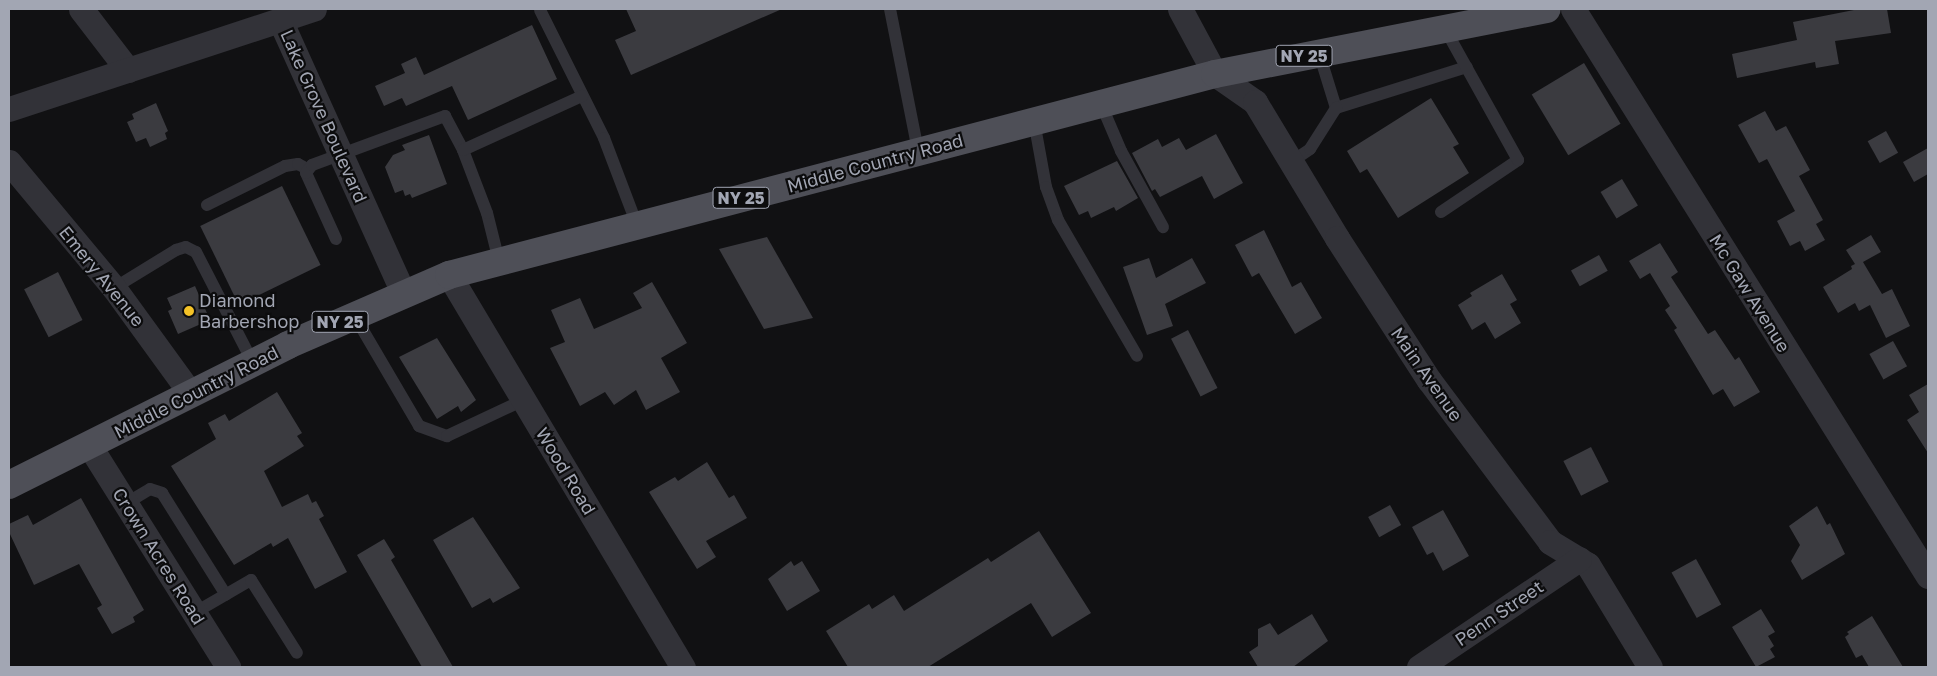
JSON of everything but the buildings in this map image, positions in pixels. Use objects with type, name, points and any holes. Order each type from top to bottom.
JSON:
[{"type":"main road","name":"Middle Country Road","points":[[9,486],[253,363],[403,292],[449,275],[1215,74],[1444,27],[1496,14],[1547,9]]},
{"type":"street","points":[[81,9],[128,70]]},
{"type":"street","points":[[280,20],[314,9]]},
{"type":"street","points":[[1180,9],[1215,74]]},
{"type":"street","name":"Mc Gaw Avenue","points":[[1573,9],[1928,576]]},
{"type":"street","name":"Lake Grove Boulevard","points":[[9,109],[280,20],[403,292]]},
{"type":"street","name":"Main Avenue","points":[[1215,74],[1255,102],[1429,380],[1550,542],[1588,565],[1650,667]]},
{"type":"street","name":"Emery Avenue","points":[[9,162],[114,288],[191,394]]},
{"type":"street","name":"Wood Road","points":[[449,275],[683,667]]},
{"type":"street","name":"Crown Acres Road","points":[[89,445],[194,612],[225,666]]},
{"type":"street","name":"Penn Street","points":[[1419,667],[1579,560]]},
{"type":"lane","points":[[890,9],[918,152]]},
{"type":"lane","points":[[540,10],[604,138],[637,225]]},
{"type":"lane","points":[[1441,212],[1518,160],[1444,27]]},
{"type":"lane","points":[[1319,53],[1336,108]]},
{"type":"lane","points":[[1291,162],[1310,149],[1336,108],[1467,67]]},
{"type":"lane","points":[[463,150],[582,96]]},
{"type":"lane","points":[[1101,104],[1121,152],[1163,227]]},
{"type":"lane","points":[[307,169],[445,116],[463,150],[487,214],[499,261]]},
{"type":"lane","points":[[1034,121],[1046,187],[1058,220],[1137,356]]},
{"type":"lane","points":[[207,205],[285,166],[298,164],[307,169]]},
{"type":"lane","points":[[307,169],[306,173],[336,239]]},
{"type":"lane","points":[[114,288],[176,250],[186,247],[196,252],[253,363]]},
{"type":"lane","points":[[354,315],[419,426],[447,436],[524,400]]},
{"type":"lane","points":[[125,504],[150,489],[162,493],[226,595]]},
{"type":"lane","points":[[194,612],[251,580],[296,653]]},
{"type":"place","name":"Diamond Barbershop","points":[[189,311]]}]
